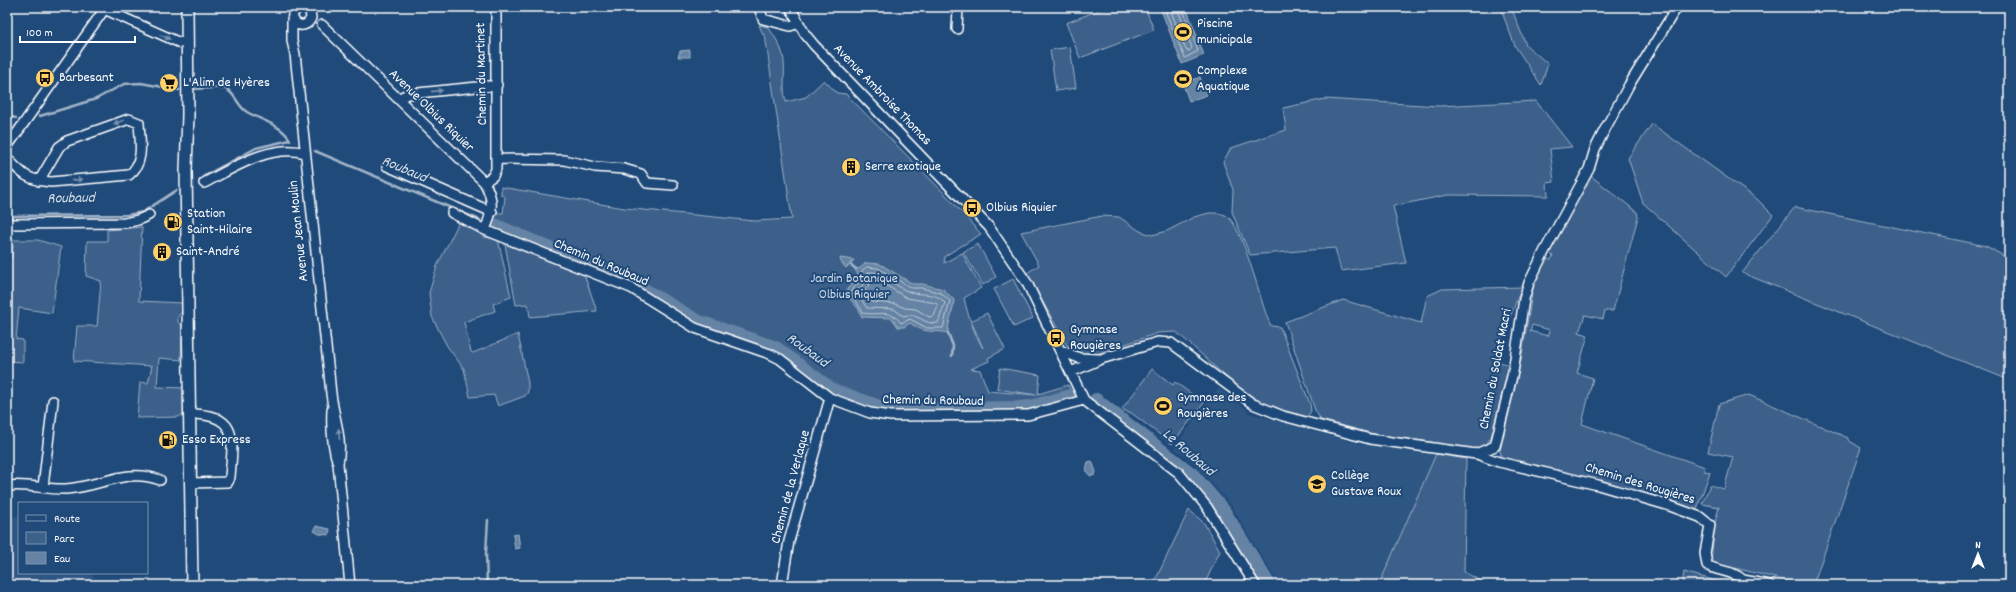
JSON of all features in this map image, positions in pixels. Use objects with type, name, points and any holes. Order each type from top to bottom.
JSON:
[{"type":"main road","points":[[187,7],[188,115],[186,170],[198,585]]},
{"type":"main road","points":[[192,585],[194,483]]},
{"type":"street","points":[[299,7],[291,14],[299,25],[308,24],[311,15],[305,7]]},
{"type":"street","name":"Chemin du Martinet","points":[[484,182],[493,176],[497,159],[496,7]]},
{"type":"street","points":[[760,7],[763,19],[790,26],[799,23]]},
{"type":"street","name":"Avenue Ambroise Thomas","points":[[790,7],[814,46],[950,184],[1000,240],[1027,283],[1062,351],[1084,400]]},
{"type":"street","points":[[957,29],[958,7]]},
{"type":"street","name":"Chemin du Soldat Macri","points":[[1476,454],[1495,446],[1513,372],[1524,299],[1529,283],[1589,169],[1595,149],[1604,131],[1629,85],[1677,7]]},
{"type":"street","points":[[7,147],[105,8],[178,42],[187,44]]},
{"type":"street","name":"Avenue Jean Moulin","points":[[291,14],[292,41],[296,54],[305,153],[333,405],[331,424],[332,445],[338,464],[350,585]]},
{"type":"street","name":"Avenue Jean Moulin","points":[[296,54],[299,34],[308,24]]},
{"type":"street","name":"Avenue Olbius Riquier","points":[[322,25],[484,182],[489,193],[492,212]]},
{"type":"street","points":[[399,98],[408,94],[497,86]]},
{"type":"street","points":[[7,158],[20,172],[39,181],[51,182],[129,175],[136,170],[140,158],[139,123],[129,119],[67,141],[59,147],[45,167],[39,181]]},
{"type":"street","points":[[204,183],[258,158],[287,150],[305,153]]},
{"type":"street","points":[[497,159],[564,160],[595,167],[624,169],[641,174],[647,183],[673,185]]},
{"type":"street","points":[[387,166],[492,212],[485,230]]},
{"type":"street","name":"Chemin du Roubaud","points":[[452,214],[485,230],[631,288],[695,328],[770,354],[780,359],[830,398],[870,413],[891,416],[1028,415],[1084,400]]},
{"type":"street","points":[[7,224],[125,223],[138,220],[149,215]]},
{"type":"street","points":[[1070,369],[1158,342],[1167,342],[1184,352],[1253,404],[1268,411],[1312,425],[1370,438],[1476,454]]},
{"type":"street","points":[[1062,351],[1079,358],[1101,359]]},
{"type":"street","points":[[1070,369],[1079,358]]},
{"type":"street","name":"Chemin de la Verlaque","points":[[782,585],[789,540],[830,398]]},
{"type":"street","points":[[1084,400],[1179,473],[1207,507],[1255,585]]},
{"type":"street","points":[[43,487],[53,401]]},
{"type":"street","points":[[193,414],[206,414],[217,418],[230,430],[232,437],[230,477],[228,482],[194,483]]},
{"type":"street","name":"Chemin des Rougières","points":[[1476,454],[1499,462],[1598,485],[1670,506],[1700,517],[1710,525],[1706,553],[1707,565],[1713,569],[1738,575],[1743,582]]},
{"type":"street","points":[[7,486],[65,489],[84,487],[130,474],[148,476],[160,480]]},
{"type":"street","points":[[1743,582],[1770,585]]},
{"type":"shaded area","name":"Collège Gustave Roux","points":[[1218,388],[1247,410],[1248,413],[1360,444],[1436,454],[1379,585],[1279,585],[1231,505],[1194,463],[1174,448]]},
{"type":"shaded area","points":[[18,516],[18,574],[93,574],[94,585],[7,585],[7,517]]},
{"type":"green space","points":[[1107,7],[1145,7],[1154,30],[1080,58],[1066,23]]},
{"type":"green space","points":[[1500,7],[1511,7],[1526,45],[1548,64],[1541,85],[1515,46]]},
{"type":"green space","name":"Jardin Botanique Olbius Riquier","points":[[759,25],[768,27],[781,49],[784,62],[784,89],[786,102],[806,97],[824,80],[837,93],[846,94],[945,194],[981,234],[945,256],[944,263],[962,253],[981,288],[964,298],[969,317],[976,336],[983,348],[971,321],[987,313],[1005,349],[988,358],[989,361],[971,369],[980,370],[988,391],[1037,395],[997,389],[1000,368],[1040,375],[1038,394],[1068,385],[1071,391],[1023,403],[888,404],[836,386],[821,377],[783,347],[767,339],[699,317],[636,278],[492,220],[496,213],[503,213],[505,197],[501,195],[501,187],[624,208],[755,221],[792,219],[765,35],[763,35]]},
{"type":"green space","points":[[1070,47],[1076,88],[1056,91],[1050,50]]},
{"type":"green space","points":[[1325,99],[1439,106],[1536,101],[1572,147],[1550,149],[1554,182],[1547,183],[1548,196],[1448,195],[1393,206],[1406,263],[1341,271],[1335,248],[1250,255],[1232,212],[1233,190],[1223,162],[1231,148],[1286,130],[1283,108]]},
{"type":"green space","points":[[1652,124],[1757,199],[1773,215],[1726,277],[1643,203],[1628,158]]},
{"type":"green space","points":[[1591,176],[1637,212],[1638,217],[1613,311],[1605,311],[1603,319],[1585,315],[1579,332],[1588,335],[1577,373],[1593,378],[1582,424],[1705,467],[1704,471],[1710,472],[1697,509],[1692,511],[1502,459],[1500,451],[1521,360],[1534,282],[1543,259],[1551,260],[1553,256],[1548,252]],"holes":[[[1532,325],[1550,330],[1548,336],[1530,331]]]},
{"type":"green space","points":[[1795,207],[1986,246],[2009,259],[2009,380],[1742,273]]},
{"type":"green space","points":[[1209,213],[1227,216],[1233,222],[1239,233],[1267,317],[1271,326],[1280,327],[1310,404],[1311,411],[1307,417],[1270,406],[1252,397],[1229,380],[1176,332],[1158,333],[1093,355],[1075,351],[1066,344],[1027,273],[1039,265],[1021,232],[1102,216],[1119,217],[1140,231],[1152,235],[1167,231],[1194,217]]},
{"type":"green space","points":[[460,220],[484,237],[498,239],[511,297],[493,304],[495,311],[464,322],[471,352],[473,353],[518,334],[528,383],[528,392],[525,396],[498,406],[494,395],[470,397],[464,369],[447,346],[432,317],[429,293],[437,266]]},
{"type":"green space","points":[[142,227],[139,301],[182,303],[182,312],[178,316],[178,322],[182,325],[181,360],[159,358],[157,387],[186,388],[186,411],[179,417],[137,418],[140,382],[148,383],[152,366],[74,361],[77,326],[97,326],[101,281],[86,276],[87,241],[107,241],[107,230]]},
{"type":"green space","points":[[7,240],[38,240],[61,247],[52,313],[19,308],[16,339],[23,340],[23,362],[7,361],[7,257],[12,257],[13,246],[7,245]]},
{"type":"green space","points":[[505,244],[584,274],[597,311],[530,317],[528,304],[516,305]]},
{"type":"green space","points":[[978,244],[996,277],[983,285],[963,252]]},
{"type":"green space","points":[[1013,279],[1033,318],[1014,327],[994,289]]},
{"type":"green space","points":[[1522,287],[1496,353],[1500,362],[1509,365],[1491,438],[1483,446],[1476,449],[1374,434],[1321,420],[1315,410],[1285,322],[1343,300],[1421,323],[1427,296],[1442,289]]},
{"type":"green space","name":"Gymnase des Rougières","points":[[1152,369],[1173,385],[1175,382],[1204,403],[1172,444],[1130,412],[1129,413],[1122,409]]},
{"type":"green space","points":[[1749,395],[1848,438],[1848,440],[1861,448],[1813,585],[1803,585],[1711,562],[1715,522],[1719,507],[1702,504],[1710,485],[1724,489],[1733,457],[1708,452],[1719,404]]},
{"type":"green space","points":[[1436,454],[1466,459],[1464,572],[1489,585],[1379,585]]},
{"type":"green space","points":[[1189,510],[1204,523],[1220,551],[1204,585],[1153,585]]},
{"type":"green space","points":[[1684,572],[1731,585],[1682,585]]},
{"type":"water","name":"Piscine municipale","points":[[1169,7],[1186,7],[1204,55],[1182,64],[1161,10]]},
{"type":"water","points":[[690,50],[690,57],[678,57],[680,51]]},
{"type":"water","points":[[1200,77],[1207,95],[1189,101],[1183,84]]},
{"type":"water","points":[[840,258],[854,260],[846,268],[841,262]]},
{"type":"water","points":[[866,263],[880,264],[913,284],[922,284],[943,289],[954,300],[948,333],[921,329],[910,323],[904,327],[898,327],[892,318],[862,317],[858,308],[848,297],[847,289],[854,282],[858,274],[855,270],[857,268],[859,269]]},
{"type":"water","points":[[1092,461],[1096,472],[1095,475],[1091,476],[1087,472],[1086,468],[1088,462]]},
{"type":"water","points":[[316,526],[330,529],[329,535],[319,534],[314,531]]},
{"type":"water","points":[[518,534],[520,548],[515,549],[513,535]]},
{"type":"waterway","points":[[40,116],[96,99],[124,84],[141,83],[179,90]]},
{"type":"waterway","points":[[196,89],[226,89],[232,94],[244,110],[282,130],[290,140],[256,148],[204,176]]},
{"type":"waterway","points":[[7,116],[16,118]]},
{"type":"waterway","name":"Roubaud","points":[[315,151],[480,220]]},
{"type":"waterway","name":"Roubaud","points":[[7,216],[127,215],[143,212],[177,190]]},
{"type":"waterway","name":"Roubaud","points":[[494,225],[634,284],[697,321],[776,348],[832,390],[880,407],[892,410],[1019,408],[1031,407],[1071,396]]},
{"type":"waterway","points":[[851,265],[856,269]]},
{"type":"waterway","points":[[948,333],[953,346],[952,356]]},
{"type":"waterway","name":"Le Roubaud","points":[[1096,400],[1193,475],[1223,510],[1269,585]]},
{"type":"waterway","points":[[487,585],[486,553],[488,520]]},
{"type":"place","name":"Piscine municipale","points":[[1183,32]]},
{"type":"place","name":"Barbesant","points":[[45,78]]},
{"type":"place","name":"Complexe Aquatique","points":[[1183,79]]},
{"type":"place","name":"L'Alim de Hyères","points":[[169,83]]},
{"type":"place","name":"Serre exotique","points":[[851,167]]},
{"type":"place","name":"Olbius Riquier","points":[[972,208]]},
{"type":"place","name":"Station Saint-Hilaire","points":[[173,222]]},
{"type":"place","name":"Saint-André","points":[[162,252]]},
{"type":"place","name":"Gymnase Rougières","points":[[1056,338]]},
{"type":"place","name":"Gymnase des Rougières","points":[[1163,406]]},
{"type":"place","name":"Esso Express","points":[[168,440]]},
{"type":"place","name":"Collège Gustave Roux","points":[[1317,484]]}]
